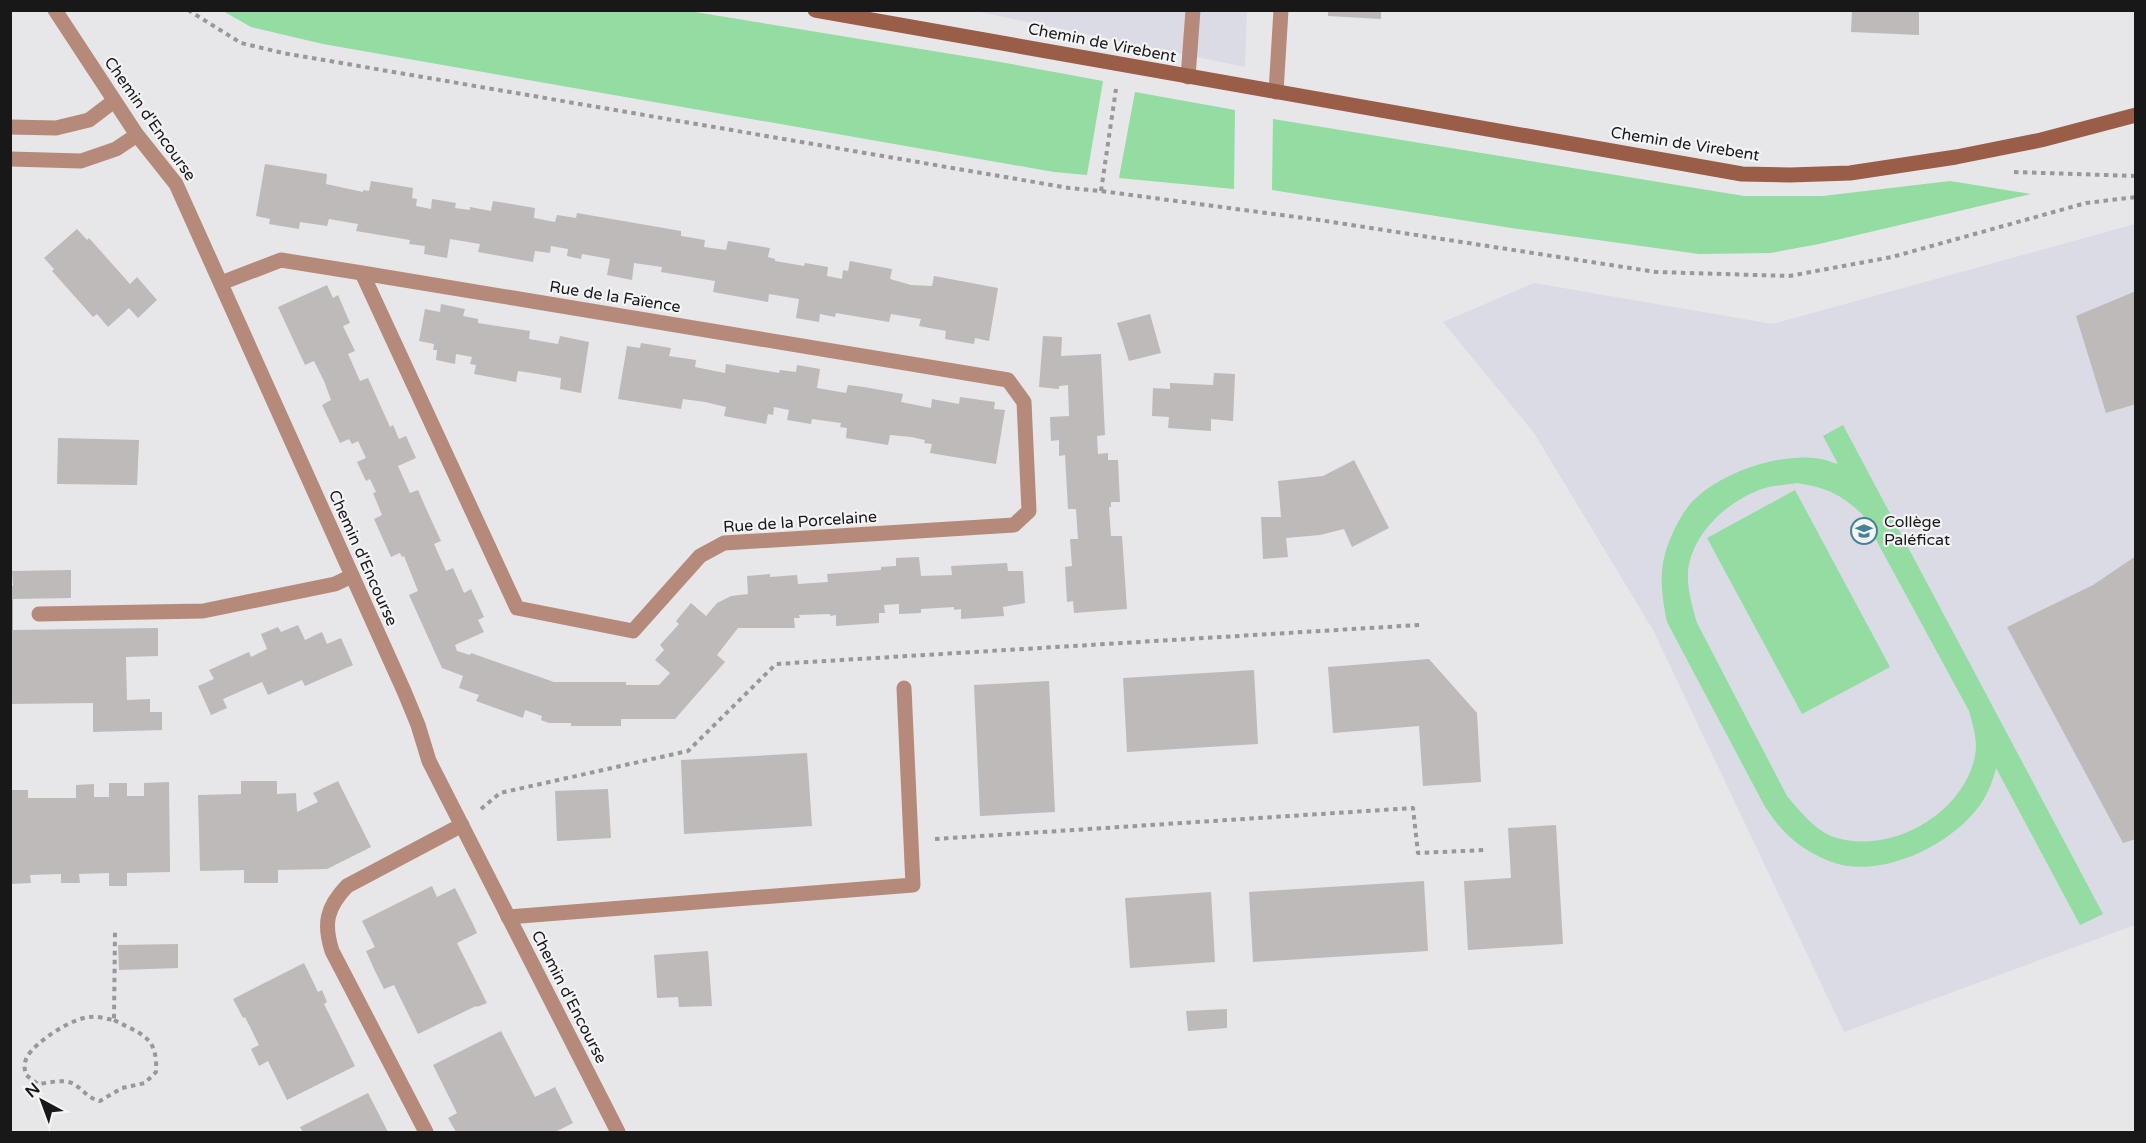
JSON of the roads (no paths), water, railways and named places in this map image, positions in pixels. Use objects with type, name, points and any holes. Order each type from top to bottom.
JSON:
[{"type":"street","name":"Chemin d'Encourse","points":[[55,10],[137,135],[176,184],[418,725],[429,761],[618,1132]]},
{"type":"street","name":"Chemin de Virebent","points":[[815,10],[1742,174],[1850,173],[1956,157],[2041,140],[2090,129],[2136,115]]},
{"type":"street","points":[[1188,77],[1194,10]]},
{"type":"street","points":[[1276,92],[1281,10]]},
{"type":"street","points":[[10,127],[56,128],[89,120],[114,101]]},
{"type":"street","name":"Chemin de Virebent","points":[[2090,129],[2136,123]]},
{"type":"street","points":[[10,159],[81,161],[116,149],[137,135]]},
{"type":"street","name":"Rue de la Faïence","points":[[221,283],[281,260],[1008,380]]},
{"type":"street","name":"Rue de la Porcelaine","points":[[362,273],[517,608],[633,631],[700,556],[724,543],[1014,525],[1029,511],[1024,402],[1008,380]]},
{"type":"street","points":[[39,614],[203,611],[334,584],[352,576]]},
{"type":"street","points":[[508,917],[913,885],[904,688]]},
{"type":"street","points":[[426,1132],[332,951],[328,938],[328,918],[336,898],[347,886],[462,825]]},
{"type":"place","name":"Collège Paléficat","points":[[1864,531]]}]
